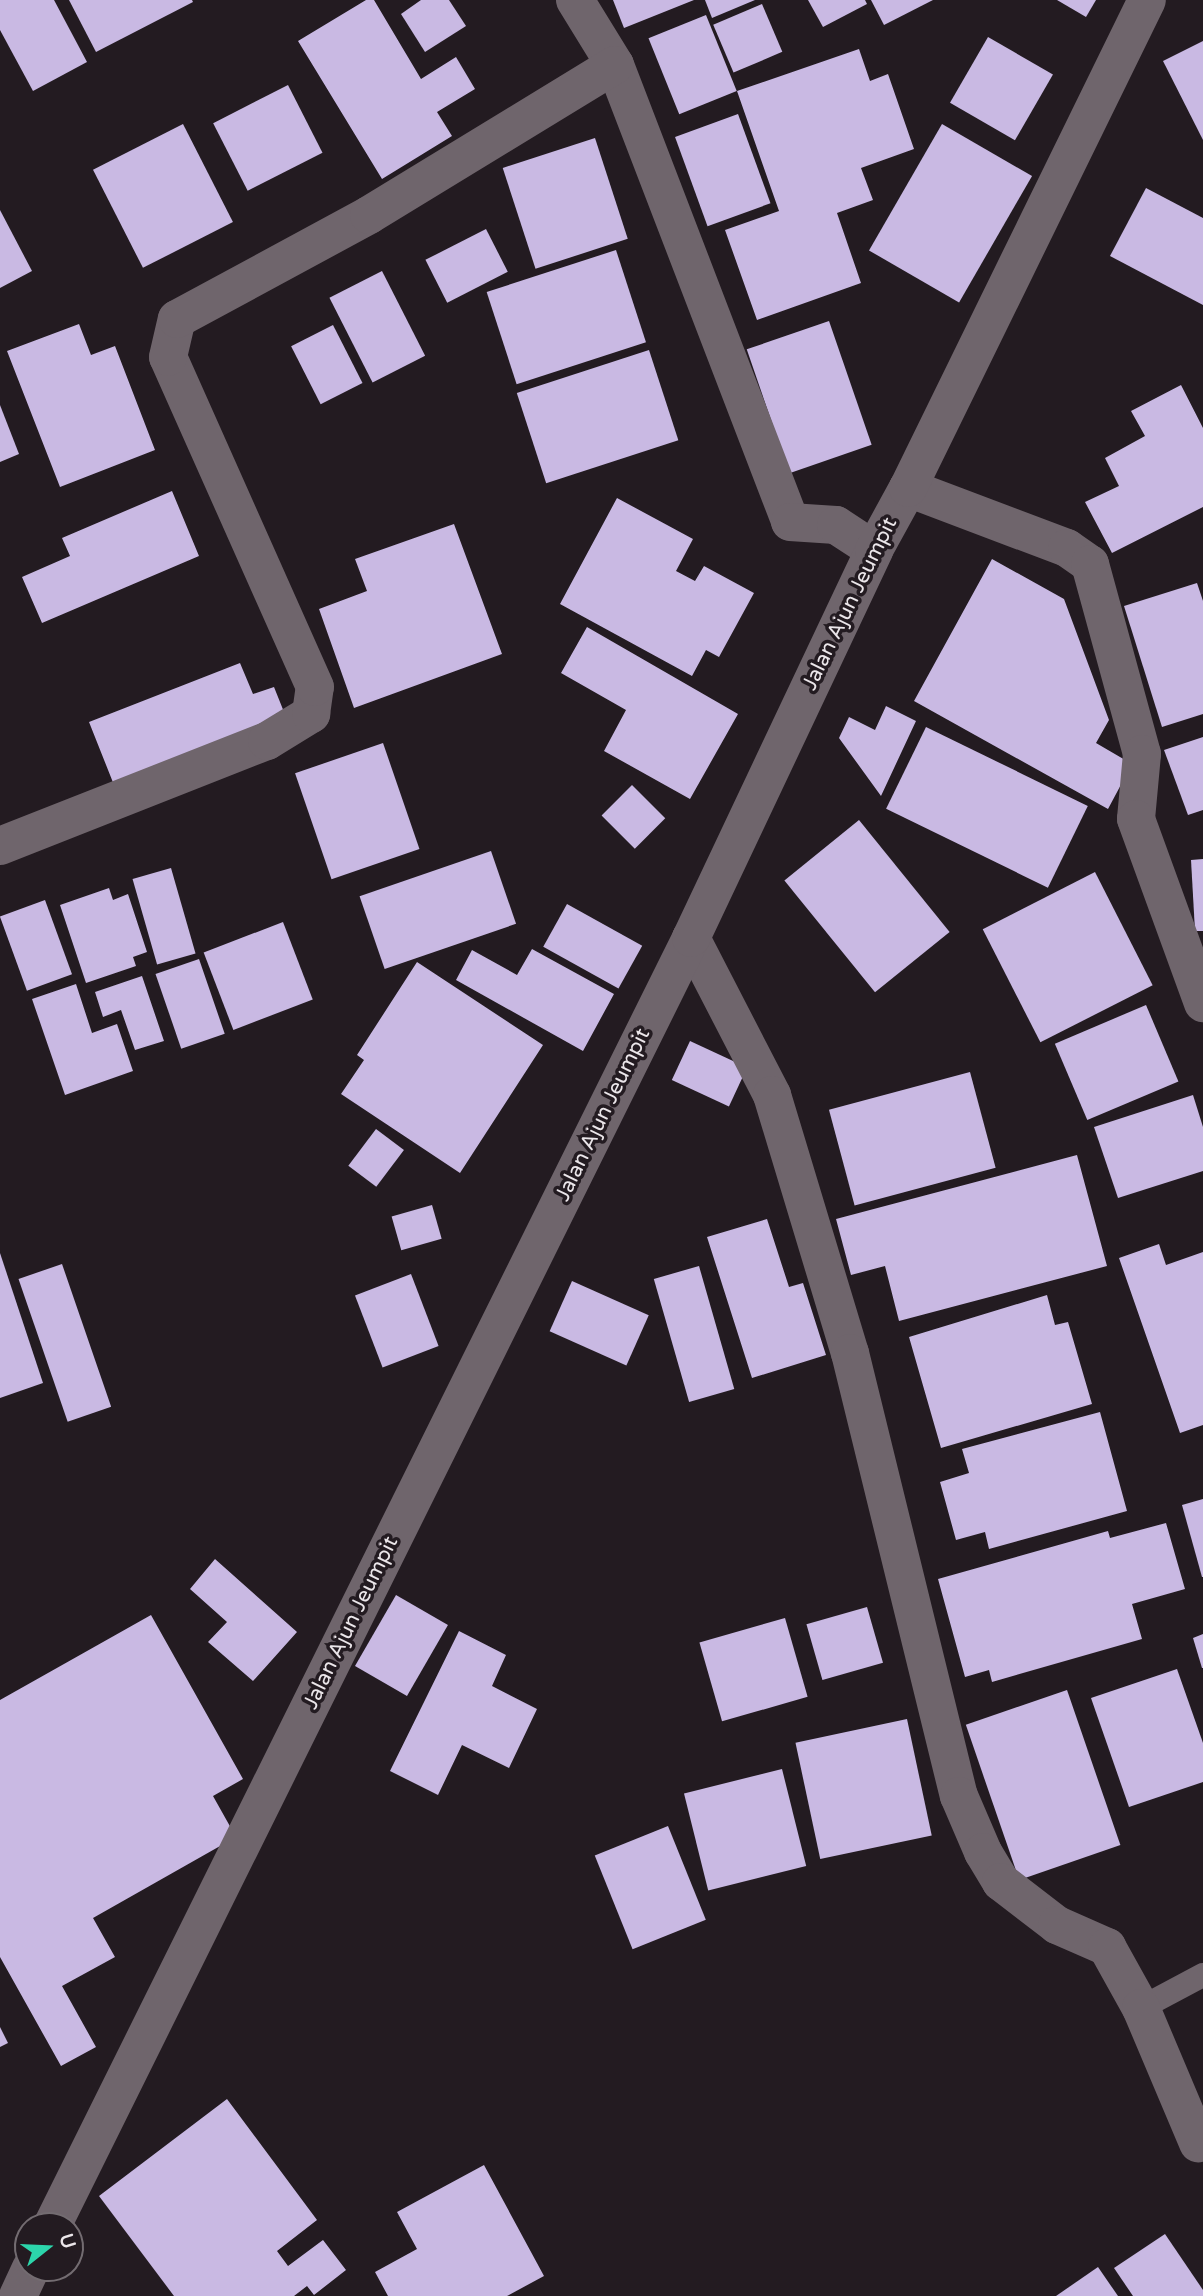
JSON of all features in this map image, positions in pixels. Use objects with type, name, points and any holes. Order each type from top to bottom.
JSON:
[{"type":"street","points":[[575,0],[615,65],[790,522],[836,525],[874,550]]},
{"type":"street","name":"Jalan Ajun Jeumpit","points":[[59,2212],[691,938],[874,550],[908,488],[1147,0]]},
{"type":"street","points":[[0,846],[267,741],[311,715],[315,687],[168,357],[177,319],[369,215],[615,65]]},
{"type":"street","points":[[908,488],[1068,548],[1090,564],[1142,754],[1136,819],[1203,1003]]},
{"type":"street","points":[[691,938],[772,1095],[850,1353],[959,1796],[983,1852],[1000,1882],[1057,1925],[1107,1948],[1141,2008],[1198,2143]]},
{"type":"lane","points":[[1141,2008],[1203,1975]]},
{"type":"building","points":[[0,0],[54,0],[87,62],[33,91],[0,30]]},
{"type":"building","points":[[69,0],[192,0],[193,2],[96,52]]},
{"type":"building","points":[[366,0],[374,0],[421,79],[456,57],[475,89],[437,112],[452,136],[382,179],[298,41]]},
{"type":"building","points":[[421,0],[449,0],[466,26],[425,52],[401,14]]},
{"type":"building","points":[[613,0],[694,0],[624,28]]},
{"type":"building","points":[[705,0],[755,0],[712,18]]},
{"type":"building","points":[[808,0],[865,0],[867,4],[823,27]]},
{"type":"building","points":[[871,0],[933,0],[884,25]]},
{"type":"building","points":[[1057,0],[1096,0],[1086,17]]},
{"type":"building","points":[[762,4],[782,52],[734,73],[713,25]]},
{"type":"building","points":[[706,15],[737,91],[679,114],[649,38]]},
{"type":"building","points":[[988,37],[1053,74],[1015,140],[950,103]]},
{"type":"building","points":[[1203,41],[1203,140],[1163,61]]},
{"type":"building","points":[[859,49],[870,81],[888,74],[914,149],[861,168],[873,200],[837,213],[861,283],[757,320],[725,230],[779,211],[737,91]]},
{"type":"building","points":[[288,85],[323,153],[248,191],[213,123]]},
{"type":"building","points":[[738,114],[770,203],[708,226],[675,137]]},
{"type":"building","points":[[183,124],[233,222],[143,268],[93,170]]},
{"type":"building","points":[[942,124],[1032,176],[959,302],[869,250]]},
{"type":"building","points":[[595,138],[628,239],[536,269],[503,168]]},
{"type":"building","points":[[1146,188],[1203,218],[1203,305],[1110,256]]},
{"type":"building","points":[[0,210],[32,271],[0,288]]},
{"type":"building","points":[[486,229],[508,272],[447,303],[425,260]]},
{"type":"building","points":[[616,250],[646,342],[517,384],[487,292]]},
{"type":"building","points":[[382,271],[425,356],[373,382],[329,298]]},
{"type":"building","points":[[829,321],[872,445],[789,473],[747,349]]},
{"type":"building","points":[[79,324],[91,355],[115,346],[155,450],[60,487],[7,351]]},
{"type":"building","points":[[333,325],[363,383],[321,404],[291,346]]},
{"type":"building","points":[[649,350],[678,440],[546,483],[517,393]]},
{"type":"building","points":[[1181,385],[1203,428],[1203,507],[1112,553],[1085,502],[1119,486],[1105,458],[1145,436],[1131,411]]},
{"type":"building","points":[[0,405],[19,454],[0,462]]},
{"type":"building","points":[[172,491],[199,556],[42,623],[22,577],[70,556],[62,538]]},
{"type":"building","points":[[617,498],[693,539],[676,571],[695,581],[704,566],[754,593],[719,657],[706,650],[692,676],[560,604]]},
{"type":"building","points":[[454,524],[502,654],[354,708],[319,609],[367,591],[355,559]]},
{"type":"building","points":[[992,559],[1064,599],[1109,720],[1096,743],[1132,764],[1108,809],[914,701]]},
{"type":"building","points":[[1197,583],[1203,601],[1203,714],[1162,727],[1124,606]]},
{"type":"building","points":[[587,627],[738,714],[690,799],[604,751],[626,710],[561,673]]},
{"type":"building","points":[[240,663],[253,694],[274,687],[286,717],[114,785],[89,722]]},
{"type":"building","points":[[886,706],[916,721],[881,796],[839,738],[849,717],[875,730]]},
{"type":"building","points":[[926,727],[1088,806],[1048,888],[886,809]]},
{"type":"building","points":[[1203,737],[1203,810],[1188,815],[1164,750]]},
{"type":"building","points":[[383,743],[419,849],[332,879],[295,773]]},
{"type":"building","points":[[632,785],[665,818],[635,849],[602,815]]},
{"type":"building","points":[[859,820],[950,932],[875,992],[784,880]]},
{"type":"building","points":[[491,851],[516,924],[385,969],[360,896]]},
{"type":"building","points":[[1203,859],[1203,931],[1195,931],[1191,860]]},
{"type":"building","points":[[171,868],[196,954],[157,965],[133,879]]},
{"type":"building","points":[[1095,872],[1153,985],[1040,1042],[983,929]]},
{"type":"building","points":[[109,888],[113,900],[128,894],[147,952],[133,957],[136,966],[86,983],[60,905]]},
{"type":"building","points":[[45,900],[72,974],[27,991],[0,916]]},
{"type":"building","points":[[567,904],[642,946],[618,989],[543,947]]},
{"type":"building","points":[[283,922],[313,999],[233,1030],[204,952]]},
{"type":"building","points":[[532,949],[614,994],[583,1051],[456,980],[472,950],[517,975]]},
{"type":"building","points":[[199,959],[225,1034],[181,1049],[156,974]]},
{"type":"building","points":[[417,962],[543,1045],[460,1173],[341,1094],[364,1060],[357,1055]]},
{"type":"building","points":[[142,976],[164,1041],[135,1050],[121,1010],[103,1017],[95,992]]},
{"type":"building","points":[[76,984],[92,1033],[117,1024],[133,1071],[65,1095],[32,999]]},
{"type":"building","points":[[1146,1005],[1178,1081],[1087,1120],[1055,1044]]},
{"type":"building","points":[[690,1041],[747,1068],[729,1107],[672,1080]]},
{"type":"building","points":[[970,1072],[996,1168],[855,1205],[829,1110]]},
{"type":"building","points":[[1193,1095],[1203,1127],[1203,1171],[1118,1198],[1094,1127]]},
{"type":"building","points":[[376,1129],[404,1150],[376,1187],[348,1166]]},
{"type":"building","points":[[1077,1155],[1107,1266],[899,1321],[885,1266],[851,1275],[836,1219]]},
{"type":"building","points":[[432,1205],[442,1239],[401,1250],[392,1217]]},
{"type":"building","points":[[767,1219],[789,1287],[803,1283],[826,1355],[752,1378],[707,1237]]},
{"type":"building","points":[[1159,1244],[1166,1265],[1203,1252],[1203,1425],[1180,1433],[1119,1258]]},
{"type":"building","points":[[0,1253],[43,1383],[0,1398]]},
{"type":"building","points":[[62,1264],[111,1407],[68,1422],[19,1279]]},
{"type":"building","points":[[699,1266],[734,1389],[689,1402],[654,1279]]},
{"type":"building","points":[[411,1274],[439,1346],[383,1367],[355,1296]]},
{"type":"building","points":[[572,1281],[649,1315],[626,1365],[550,1331]]},
{"type":"building","points":[[1047,1295],[1055,1325],[1068,1322],[1092,1404],[941,1448],[909,1337]]},
{"type":"building","points":[[1100,1412],[1127,1511],[989,1549],[985,1532],[956,1540],[940,1482],[969,1473],[962,1449]]},
{"type":"building","points":[[1203,1499],[1203,1577],[1202,1577],[1182,1505]]},
{"type":"building","points":[[1166,1523],[1185,1589],[1132,1604],[1142,1639],[992,1682],[989,1670],[965,1677],[938,1579],[1108,1531],[1110,1538]]},
{"type":"building","points":[[215,1559],[297,1632],[253,1681],[208,1642],[227,1622],[190,1589]]},
{"type":"building","points":[[396,1595],[448,1625],[407,1696],[355,1666]]},
{"type":"building","points":[[867,1607],[883,1663],[822,1680],[806,1624]]},
{"type":"building","points":[[151,1615],[243,1779],[213,1796],[236,1837],[93,1918],[115,1957],[62,1986],[96,2047],[61,2066],[0,1957],[0,1700]]},
{"type":"building","points":[[785,1618],[808,1697],[722,1721],[699,1643]]},
{"type":"building","points":[[459,1631],[506,1655],[492,1686],[537,1709],[509,1768],[462,1745],[438,1795],[390,1771]]},
{"type":"building","points":[[1203,1634],[1203,1668],[1202,1668],[1193,1638]]},
{"type":"building","points":[[1177,1669],[1203,1743],[1203,1782],[1129,1807],[1091,1698]]},
{"type":"building","points":[[1067,1690],[1120,1845],[1019,1880],[966,1725]]},
{"type":"building","points":[[907,1719],[932,1835],[820,1859],[795,1743]]},
{"type":"building","points":[[782,1769],[806,1866],[708,1890],[684,1793]]},
{"type":"building","points":[[668,1826],[706,1920],[633,1949],[595,1856]]},
{"type":"building","points":[[0,2027],[8,2043],[0,2047]]},
{"type":"building","points":[[227,2099],[317,2220],[277,2251],[288,2266],[323,2240],[346,2270],[314,2295],[307,2286],[294,2296],[174,2296],[99,2196]]},
{"type":"building","points":[[484,2165],[544,2276],[507,2296],[388,2296],[375,2272],[417,2249],[397,2212]]},
{"type":"building","points":[[1165,2234],[1203,2290],[1203,2296],[1133,2296],[1114,2268]]},
{"type":"building","points":[[1098,2267],[1118,2296],[1056,2296]]}]
